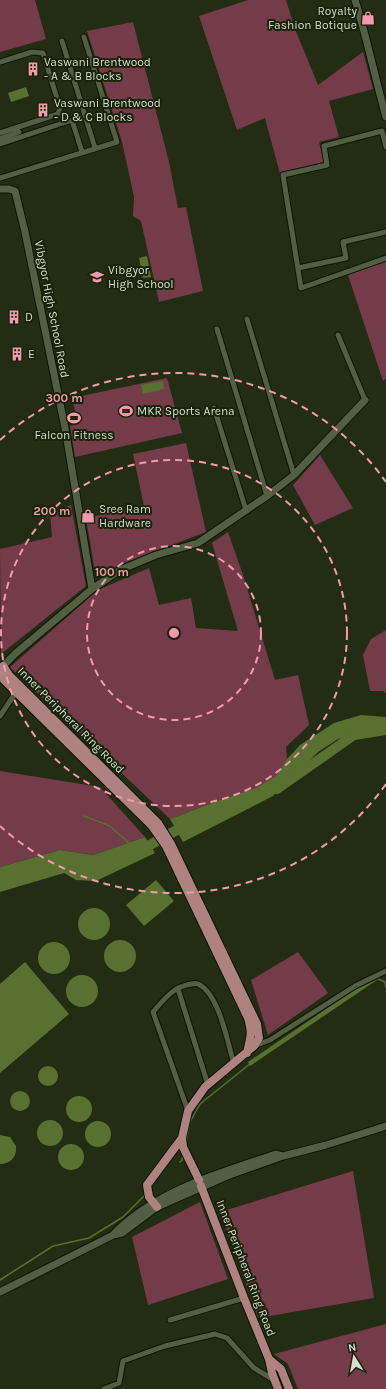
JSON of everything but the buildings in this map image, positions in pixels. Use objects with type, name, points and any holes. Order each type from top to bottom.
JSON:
[{"type":"main road","name":"Inner Peripheral Ring Road","points":[[3,666],[6,677],[16,692],[155,824]]},
{"type":"main road","name":"Inner Peripheral Ring Road","points":[[6,677],[155,824],[168,845],[257,1024],[259,1038],[254,1046],[208,1086],[188,1111],[182,1138],[174,1151],[149,1180],[147,1185],[152,1199]]},
{"type":"main road","name":"Inner Peripheral Ring Road","points":[[168,845],[248,1018],[252,1029],[252,1037],[247,1053]]},
{"type":"main road","name":"Inner Peripheral Ring Road","points":[[182,1138],[184,1150],[200,1183],[269,1359],[274,1380],[278,1389]]},
{"type":"main road","name":"Inner Peripheral Ring Road","points":[[269,1359],[281,1369],[289,1389]]},
{"type":"street","points":[[354,0],[366,36],[369,53],[386,116]]},
{"type":"street","points":[[84,37],[117,142],[94,147]]},
{"type":"street","points":[[62,41],[94,147]]},
{"type":"street","points":[[0,62],[32,52],[42,53],[60,108],[58,114],[0,133]]},
{"type":"street","points":[[0,144],[72,120],[82,152]]},
{"type":"street","points":[[386,147],[382,131],[324,146],[327,165],[283,175],[301,288],[386,258]]},
{"type":"street","points":[[0,139],[19,132]]},
{"type":"street","points":[[0,178],[82,152],[104,142]]},
{"type":"street","name":"Vibgyor High School Road","points":[[0,189],[9,189],[14,192],[25,232],[64,428],[92,590]]},
{"type":"street","points":[[298,268],[346,258],[343,242],[386,232]]},
{"type":"street","points":[[247,319],[294,475]]},
{"type":"street","points":[[217,329],[267,496]]},
{"type":"street","points":[[3,666],[16,653],[92,590],[120,570],[156,555],[198,543],[267,496],[294,475],[364,400],[338,335]]},
{"type":"street","points":[[214,408],[246,510]]},
{"type":"street","points":[[1,714],[16,692]]},
{"type":"street","points":[[254,1046],[270,1040],[355,986],[386,971]]},
{"type":"street","points":[[188,1111],[153,1012],[178,989],[196,983],[199,984],[216,1004],[234,1064]]},
{"type":"street","points":[[178,989],[208,1086]]},
{"type":"street","points":[[0,1292],[113,1235],[119,1227],[152,1199],[200,1183],[276,1154],[283,1156],[326,1145],[386,1126]]},
{"type":"street","points":[[170,1320],[244,1298]]},
{"type":"street","points":[[104,1389],[119,1383],[123,1361],[165,1346],[215,1334],[227,1338],[254,1368],[274,1380]]},
{"type":"shaded area","points":[[0,0],[35,0],[46,39],[0,52]]},
{"type":"shaded area","points":[[248,0],[286,0],[295,29],[318,85],[363,52],[373,89],[329,101],[339,137],[319,142],[324,162],[280,174],[265,118],[237,130],[199,16]]},
{"type":"shaded area","points":[[133,22],[169,162],[178,208],[186,207],[203,291],[159,302],[141,221],[133,216],[134,197],[122,142],[87,31]]},
{"type":"shaded area","points":[[26,87],[29,96],[11,102],[8,93]]},
{"type":"shaded area","points":[[147,256],[151,277],[143,278],[139,258]]},
{"type":"shaded area","points":[[386,258],[386,379],[383,381],[347,272]]},
{"type":"shaded area","name":"MKR Sports Arena","points":[[167,378],[182,433],[75,457],[70,426],[78,424],[72,398]]},
{"type":"shaded area","points":[[163,381],[164,389],[143,394],[141,385]]},
{"type":"shaded area","points":[[186,443],[206,532],[119,565],[96,578],[86,518],[144,506],[133,454]]},
{"type":"shaded area","points":[[320,455],[353,508],[315,525],[293,485]]},
{"type":"shaded area","points":[[71,505],[86,586],[1,654],[0,549],[52,537],[50,513]]},
{"type":"shaded area","points":[[228,532],[243,575],[275,680],[298,675],[309,725],[286,747],[287,759],[276,776],[256,788],[170,819],[10,667],[98,590],[149,568],[159,605],[191,598],[196,628],[238,631],[212,543]]},
{"type":"shaded area","points":[[386,630],[386,693],[383,691],[370,691],[363,655],[371,639]]},
{"type":"shaded area","points":[[361,715],[386,717],[386,733],[338,739],[318,752],[273,796],[183,842],[170,819],[256,788],[276,776],[287,759],[300,745],[334,723]]},
{"type":"shaded area","points":[[0,771],[100,787],[145,837],[93,855],[60,850],[0,867]]},
{"type":"shaded area","points":[[145,837],[155,853],[96,881],[76,880],[64,873],[0,892],[0,867],[60,850],[93,855]]},
{"type":"shaded area","points":[[156,880],[174,901],[144,926],[126,905]]},
{"type":"shaded area","points":[[91,908],[97,908],[107,915],[110,924],[109,930],[103,937],[97,940],[91,940],[81,933],[78,927],[78,921],[85,911]]},
{"type":"shaded area","points":[[117,940],[123,940],[133,947],[136,956],[135,962],[129,969],[123,972],[117,972],[107,965],[104,959],[104,953],[111,943]]},
{"type":"shaded area","points":[[51,942],[57,942],[67,949],[70,958],[69,964],[63,971],[57,974],[51,974],[41,967],[38,961],[38,955],[45,945]]},
{"type":"shaded area","points":[[298,952],[328,993],[268,1035],[251,980]]},
{"type":"shaded area","points":[[25,962],[69,1014],[0,1073],[0,984]]},
{"type":"shaded area","points":[[79,975],[85,975],[95,982],[98,991],[97,997],[91,1004],[85,1007],[79,1007],[69,1000],[66,994],[66,988],[73,978]]},
{"type":"shaded area","points":[[376,975],[377,980],[250,1066],[248,1062]]},
{"type":"shaded area","points":[[48,1066],[55,1069],[58,1076],[55,1083],[48,1086],[41,1083],[38,1076],[41,1069]]},
{"type":"shaded area","points":[[20,1091],[27,1094],[30,1101],[27,1108],[20,1111],[13,1108],[10,1101],[13,1094]]},
{"type":"shaded area","points":[[79,1096],[88,1100],[92,1109],[88,1118],[79,1122],[70,1118],[66,1109],[70,1100]]},
{"type":"shaded area","points":[[50,1120],[59,1124],[63,1133],[59,1142],[50,1146],[41,1142],[37,1133],[41,1124]]},
{"type":"shaded area","points":[[98,1121],[107,1125],[111,1134],[107,1143],[98,1147],[89,1143],[85,1134],[89,1125]]},
{"type":"shaded area","points":[[0,1135],[10,1137],[16,1146],[14,1157],[4,1164],[0,1164]]},
{"type":"shaded area","points":[[71,1144],[80,1148],[84,1157],[80,1166],[71,1170],[62,1166],[58,1157],[62,1148]]},
{"type":"shaded area","points":[[353,1171],[374,1298],[258,1318],[220,1212]]},
{"type":"shaded area","points":[[200,1202],[228,1279],[148,1305],[132,1237]]},
{"type":"shaded area","points":[[386,1324],[386,1389],[298,1389],[288,1364],[274,1354]]},
{"type":"waterway","points":[[277,789],[354,735],[386,730]]},
{"type":"waterway","points":[[84,816],[110,826],[129,843]]},
{"type":"waterway","points":[[139,851],[177,830],[189,826]]},
{"type":"waterway","points":[[376,978],[385,982],[386,987]]},
{"type":"waterway","points":[[186,1142],[190,1122],[200,1104],[251,1063]]},
{"type":"waterway","points":[[180,1162],[183,1155]]},
{"type":"waterway","points":[[0,1280],[53,1246],[89,1238],[123,1217],[145,1195]]},
{"type":"place","name":"Royalty Fashion Botique","points":[[368,18]]},
{"type":"place","name":"Vaswani Brentwood - A & B Blocks","points":[[33,69]]},
{"type":"place","name":"Vaswani Brentwood - D & C Blocks","points":[[43,110]]},
{"type":"place","name":"Vibgyor High School","points":[[97,277]]},
{"type":"place","name":"D","points":[[14,317]]},
{"type":"place","name":"E","points":[[17,354]]},
{"type":"place","name":"MKR Sports Arena","points":[[126,411]]},
{"type":"place","name":"Falcon Fitness","points":[[74,418]]},
{"type":"place","name":"Sree Ram Hardware","points":[[88,516]]}]
